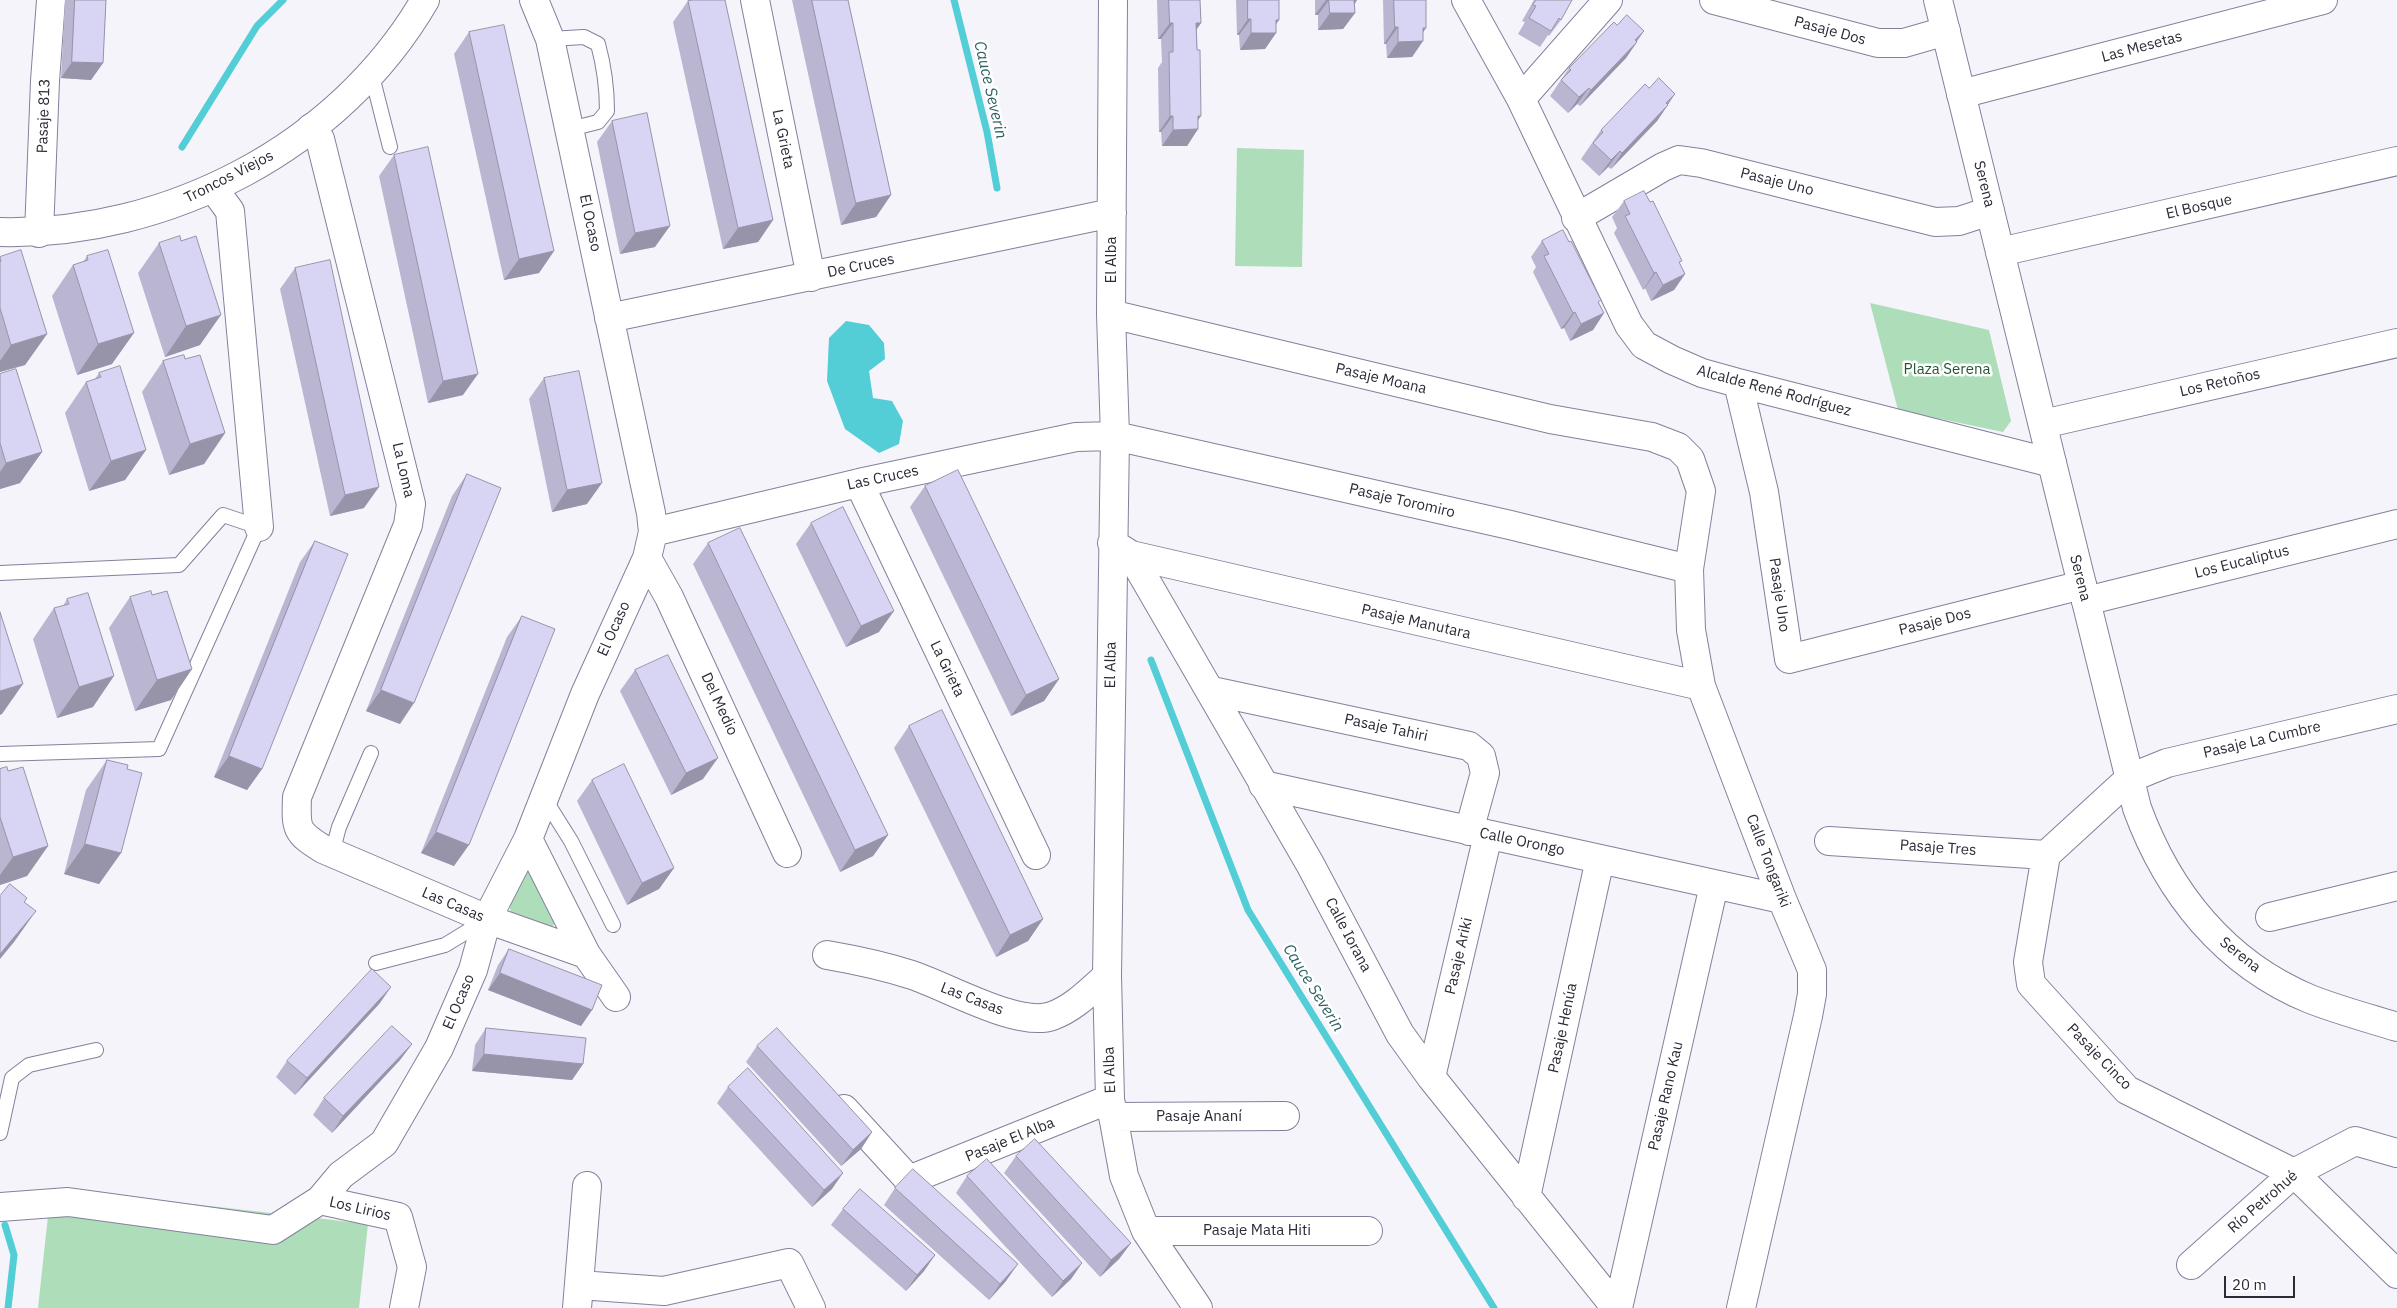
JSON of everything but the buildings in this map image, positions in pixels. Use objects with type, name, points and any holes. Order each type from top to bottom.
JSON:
[{"type":"street","name":"Pasaje 813","points":[[39,233],[45,81],[51,0]]},
{"type":"street","name":"Troncos Viejos","points":[[0,232],[39,233],[75,229],[137,216],[180,202],[247,171],[311,128],[342,101],[371,72],[398,40],[425,0]]},
{"type":"street","name":"El Ocaso","points":[[0,1207],[68,1202],[273,1230],[320,1200],[341,1175],[384,1143],[439,1048],[473,970],[487,919],[528,839],[585,694],[650,545],[651,513],[570,129],[550,39],[534,0]]},
{"type":"street","name":"La Grieta","points":[[755,0],[811,277]]},
{"type":"street","name":"El Alba","points":[[1113,0],[1112,314],[1115,436],[1122,549],[1108,976],[1112,1108],[1124,1176],[1146,1231],[1198,1308]]},
{"type":"street","name":"Alcalde René Rodríguez","points":[[1466,0],[1521,99],[1576,218],[1629,325],[1644,345],[1694,370],[1738,383],[2052,463]]},
{"type":"street","points":[[1521,99],[1608,0]]},
{"type":"street","name":"Pasaje Dos","points":[[1714,0],[1878,43],[1904,42],[1946,31]]},
{"type":"street","name":"Serena","points":[[1938,0],[2142,822],[2161,864],[2192,911],[2219,939],[2257,970],[2282,986],[2337,1009],[2397,1027]]},
{"type":"street","name":"Las Mesetas","points":[[1961,94],[2323,0]]},
{"type":"street","name":"La Loma","points":[[311,128],[320,138],[411,504],[408,525],[297,797],[296,826],[307,840],[327,851]]},
{"type":"street","name":"Pasaje Uno","points":[[1576,218],[1663,167],[1679,160],[1701,163],[1935,222],[1959,221],[1990,210]]},
{"type":"street","name":"El Bosque","points":[[2000,252],[2397,161]]},
{"type":"street","points":[[213,188],[230,210],[259,527]]},
{"type":"street","name":"De Cruces","points":[[609,318],[1112,213]]},
{"type":"street","name":"Pasaje Moana","points":[[1112,314],[1550,419],[1652,437]]},
{"type":"street","name":"Los Retoños","points":[[2043,424],[2397,343]]},
{"type":"street","name":"Pasaje Uno","points":[[1738,383],[1764,492],[1789,660]]},
{"type":"street","name":"Las Cruces","points":[[650,545],[859,483],[1076,437],[1115,436]]},
{"type":"street","name":"Pasaje Toromiro","points":[[1115,436],[1510,525],[1689,569]]},
{"type":"street","name":"Calle Tongariki","points":[[1652,437],[1678,447],[1690,459],[1697,476],[1701,491],[1689,569],[1691,630],[1700,686],[1782,900],[1812,970],[1812,994],[1741,1308]]},
{"type":"street","name":"La Grieta","points":[[859,483],[1036,855]]},
{"type":"street","name":"Los Eucaliptus","points":[[2084,593],[2397,524]]},
{"type":"street","name":"Del Medio","points":[[650,545],[669,597],[787,853]]},
{"type":"street","name":"Pasaje Manutara","points":[[1122,549],[1700,686]]},
{"type":"street","name":"Calle Iorana","points":[[1122,549],[1212,691],[1263,785],[1310,864],[1400,1034],[1611,1305]]},
{"type":"street","name":"Pasaje Dos","points":[[1789,660],[2084,593]]},
{"type":"street","name":"Pasaje Tahiri","points":[[1212,691],[1469,746],[1481,756],[1484,773],[1478,833]]},
{"type":"street","name":"Pasaje La Cumbre","points":[[2130,778],[2167,762],[2397,709]]},
{"type":"street","points":[[2046,855],[2130,778]]},
{"type":"street","name":"Calle Orongo","points":[[1263,785],[1782,900]]},
{"type":"street","name":"Pasaje Ariki","points":[[1431,1076],[1478,833]]},
{"type":"street","points":[[528,839],[586,954],[616,997]]},
{"type":"street","name":"Pasaje Tres","points":[[1829,841],[2046,855]]},
{"type":"street","name":"Las Casas","points":[[327,851],[487,919],[586,954]]},
{"type":"street","name":"Pasaje Cinco","points":[[2046,855],[2028,962],[2031,984],[2127,1090],[2294,1173],[2397,1274]]},
{"type":"street","name":"Pasaje Henúa","points":[[1526,1196],[1600,859]]},
{"type":"street","name":"Pasaje Rano Kau","points":[[1611,1305],[1714,884]]},
{"type":"street","points":[[2270,917],[2397,886]]},
{"type":"street","name":"Las Casas","points":[[827,954],[863,961],[913,975],[982,1004],[1019,1016],[1050,1017],[1074,1005],[1108,976]]},
{"type":"street","name":"Pasaje El Alba","points":[[825,1088],[909,1180],[1112,1108]]},
{"type":"street","name":"Pasaje Ananí","points":[[1112,1108],[1285,1116]]},
{"type":"street","name":"Río Petrohué","points":[[2191,1265],[2294,1173],[2356,1141],[2397,1153]]},
{"type":"street","points":[[587,1186],[578,1297],[664,1291],[789,1263],[811,1308]]},
{"type":"street","name":"Los Lirios","points":[[320,1200],[398,1217],[412,1267],[404,1308]]},
{"type":"street","name":"Pasaje Mata Hiti","points":[[1146,1231],[1368,1231]]},
{"type":"lane","points":[[550,39],[584,37],[598,44],[601,55],[607,95],[607,111],[598,122],[570,129]]},
{"type":"lane","points":[[371,72],[390,147]]},
{"type":"lane","points":[[0,572],[179,565],[223,515],[259,527],[159,749],[0,754]]},
{"type":"lane","points":[[327,851],[371,753]]},
{"type":"lane","points":[[544,797],[571,841],[613,925]]},
{"type":"lane","points":[[376,963],[444,945],[487,919]]},
{"type":"lane","points":[[0,1133],[12,1078],[29,1065],[96,1050]]},
{"type":"green space","points":[[1237,148],[1304,150],[1302,267],[1235,266]]},
{"type":"green space","name":"Plaza Serena","points":[[1870,303],[1989,330],[2011,421],[2003,432],[1898,410]]},
{"type":"green space","points":[[524,866],[535,868],[538,892],[556,921],[551,929],[512,916],[509,905]]},
{"type":"green space","points":[[51,1188],[368,1224],[359,1308],[38,1308]]},
{"type":"water","points":[[846,321],[869,325],[884,343],[885,359],[869,371],[873,398],[892,401],[903,421],[899,444],[879,453],[845,429],[827,381],[829,338]]},
{"type":"waterway","points":[[182,147],[257,26],[283,0]]},
{"type":"waterway","name":"Cauce Severin","points":[[954,0],[987,132],[997,188]]},
{"type":"waterway","name":"Cauce Severin","points":[[1151,660],[1248,910],[1494,1308]]},
{"type":"waterway","points":[[5,1225],[14,1255],[8,1308]]}]
